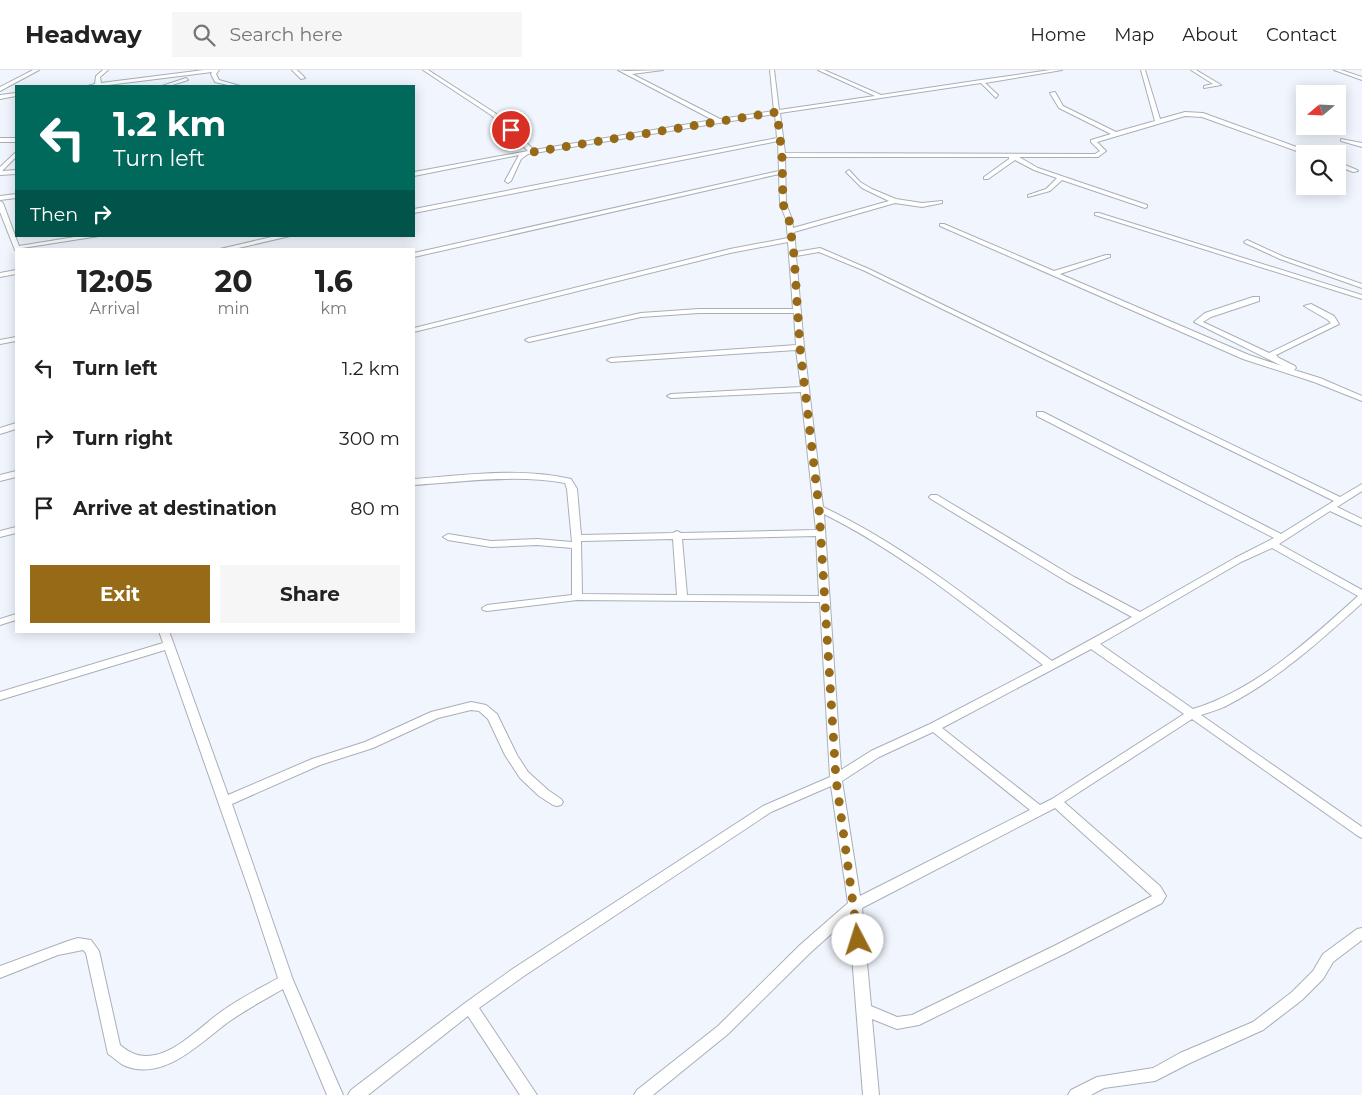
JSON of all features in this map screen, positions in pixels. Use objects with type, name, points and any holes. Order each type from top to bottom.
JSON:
[{"type":"street","points":[[0,89],[37,70]]},
{"type":"street","points":[[106,70],[98,76],[98,85],[216,70]]},
{"type":"street","points":[[216,70],[213,74],[218,81],[233,85]]},
{"type":"street","points":[[294,70],[303,78]]},
{"type":"street","points":[[425,70],[493,114],[529,152]]},
{"type":"street","points":[[620,70],[719,121]]},
{"type":"street","points":[[626,73],[661,70]]},
{"type":"street","points":[[772,70],[782,155],[783,204],[794,255],[793,273],[804,389],[819,508],[836,779],[855,905],[871,1095]]},
{"type":"street","points":[[820,70],[881,98]]},
{"type":"street","points":[[1019,70],[1031,74]]},
{"type":"street","points":[[415,174],[529,152],[719,121],[1060,70]]},
{"type":"street","points":[[1143,70],[1158,121]]},
{"type":"street","points":[[1193,70],[1218,85],[1206,87]]},
{"type":"street","points":[[1336,70],[1362,79]]},
{"type":"street","points":[[168,85],[199,73]]},
{"type":"street","points":[[981,82],[996,96]]},
{"type":"street","points":[[1053,92],[1061,107],[1115,134]]},
{"type":"street","points":[[0,97],[15,95]]},
{"type":"street","points":[[782,155],[1096,156],[1103,152],[1093,142],[1184,114],[1203,115],[1296,149]]},
{"type":"street","points":[[415,211],[780,139]]},
{"type":"street","points":[[0,140],[15,140]]},
{"type":"street","points":[[1343,140],[1362,145]]},
{"type":"street","points":[[508,181],[519,158],[529,152]]},
{"type":"street","points":[[0,171],[15,155]]},
{"type":"street","points":[[1012,156],[1030,166],[1061,178],[1145,206]]},
{"type":"street","points":[[986,178],[1008,165],[1012,160],[1012,156]]},
{"type":"street","points":[[0,160],[10,159]]},
{"type":"street","points":[[1346,167],[1355,171]]},
{"type":"street","points":[[0,171],[15,172]]},
{"type":"street","points":[[415,255],[721,184],[782,172]]},
{"type":"street","points":[[849,172],[864,188],[895,202],[922,205],[940,202]]},
{"type":"street","points":[[1030,196],[1048,190],[1061,178]]},
{"type":"street","points":[[0,198],[15,196]]},
{"type":"street","points":[[415,330],[791,235],[895,202]]},
{"type":"street","points":[[0,203],[1,212],[17,248],[89,237]]},
{"type":"street","points":[[1098,214],[1362,297]]},
{"type":"street","points":[[942,225],[1246,357],[1317,380]]},
{"type":"street","points":[[228,248],[282,237]]},
{"type":"street","points":[[1247,242],[1282,258],[1362,286]]},
{"type":"street","points":[[794,255],[820,250],[868,270],[1335,504],[1362,523]]},
{"type":"street","points":[[1053,274],[1108,256]]},
{"type":"street","points":[[0,275],[15,272]]},
{"type":"street","points":[[1256,299],[1208,315],[1198,322],[1213,331],[1317,380],[1362,399]]},
{"type":"street","points":[[1276,360],[1272,354],[1334,324],[1331,318],[1308,306]]},
{"type":"street","points":[[529,340],[641,315],[708,311],[798,311]]},
{"type":"street","points":[[0,342],[15,338]]},
{"type":"street","points":[[611,360],[800,348]]},
{"type":"street","points":[[671,396],[804,389]]},
{"type":"street","points":[[642,1095],[723,1030],[804,949],[855,905],[1056,802],[1193,713],[1220,704],[1252,686],[1308,646],[1362,596],[1276,541],[1040,414]]},
{"type":"street","points":[[0,431],[15,426]]},
{"type":"street","points":[[0,478],[15,474]]},
{"type":"street","points":[[415,482],[543,478],[568,482],[572,489],[576,541],[577,597]]},
{"type":"street","points":[[356,1095],[470,1007],[519,972],[767,809],[836,779],[875,754],[934,726],[1092,644],[1276,541],[1362,487]]},
{"type":"street","points":[[934,498],[1070,579],[1139,616]]},
{"type":"street","points":[[819,508],[851,522],[917,565],[1050,665]]},
{"type":"street","points":[[0,534],[15,530]]},
{"type":"street","points":[[448,537],[491,544],[576,541],[677,534],[821,533]]},
{"type":"street","points":[[677,534],[682,599]]},
{"type":"street","points":[[487,608],[577,597],[825,599]]},
{"type":"street","points":[[0,622],[15,617]]},
{"type":"street","points":[[165,633],[286,980],[335,1095]]},
{"type":"street","points":[[1092,644],[1362,833]]},
{"type":"street","points":[[0,696],[169,645]]},
{"type":"street","points":[[225,802],[316,762],[370,745],[421,720],[471,706],[487,710],[493,717],[520,771],[535,788],[557,802]]},
{"type":"street","points":[[934,726],[1039,811]]},
{"type":"street","points":[[864,1010],[897,1023],[914,1021],[1061,949],[1157,899],[1159,896],[1155,890],[1056,802]]},
{"type":"street","points":[[1076,1095],[1102,1082],[1155,1074],[1185,1058],[1258,1026],[1297,996],[1318,975],[1328,958],[1362,933]]},
{"type":"street","points":[[0,972],[67,946],[80,943],[86,944],[92,951],[113,1049],[122,1059],[140,1064],[158,1061],[181,1051],[204,1036],[222,1019],[286,980]]},
{"type":"street","points":[[470,1007],[529,1095]]},
{"type":"route","points":[[511,130],[533,152],[777,112],[782,155],[783,204],[789,219],[794,255],[793,273],[798,304],[800,348],[819,508],[836,779],[855,905],[858,940]]}]
